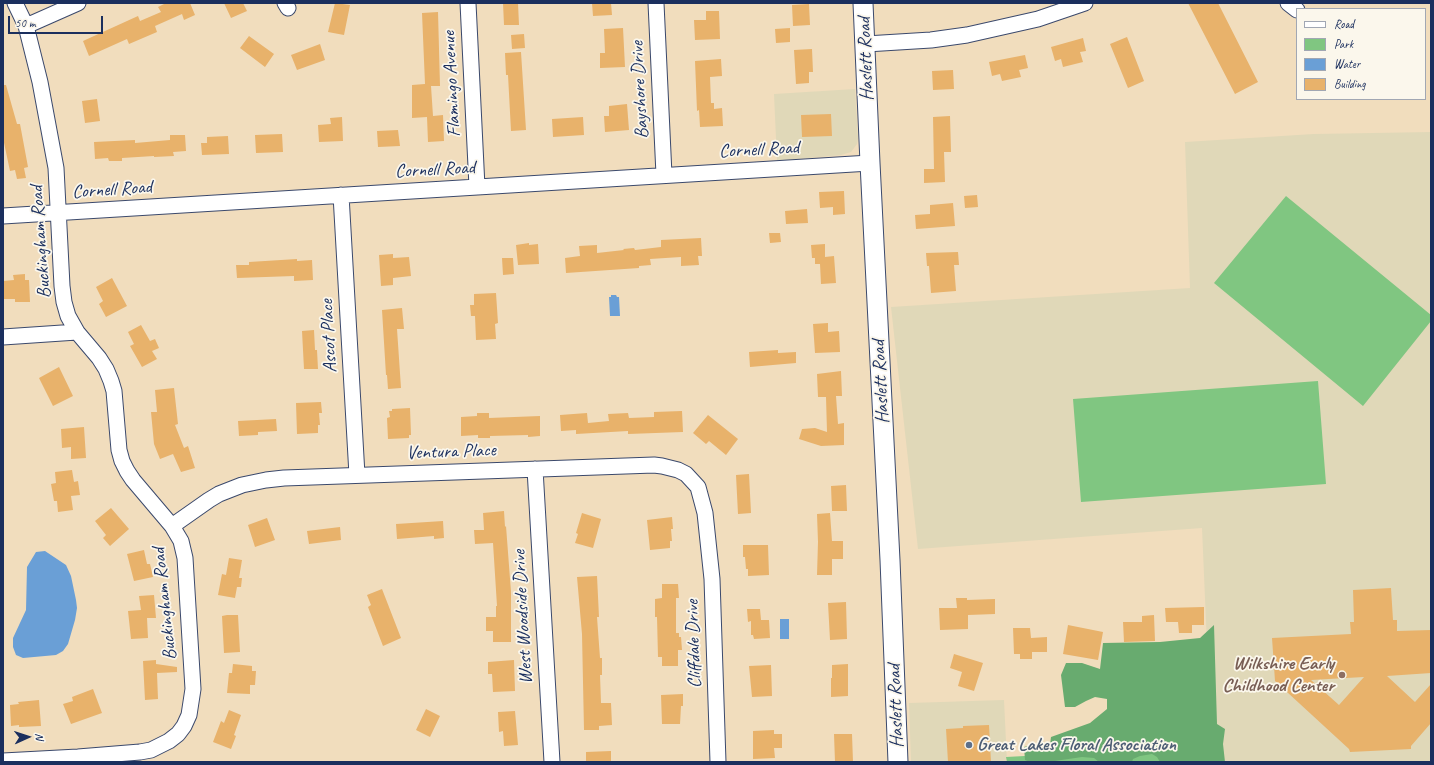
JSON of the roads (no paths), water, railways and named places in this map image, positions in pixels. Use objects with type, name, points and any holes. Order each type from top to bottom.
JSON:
[{"type":"street","name":"Buckingham Road","points":[[3,761],[43,760],[151,750],[169,741],[178,734],[184,726],[189,715],[193,689],[184,558],[180,541],[172,526],[126,471],[119,450],[114,396],[111,381],[99,358],[77,332],[64,302],[56,168],[40,82],[26,26],[15,3]]},
{"type":"street","points":[[26,26],[78,3]]},
{"type":"street","name":"Flamingo Avenue","points":[[468,3],[477,187]]},
{"type":"street","name":"Bayshore Drive","points":[[656,3],[664,175]]},
{"type":"street","name":"Haslett Road","points":[[863,3],[890,560],[898,762]]},
{"type":"street","points":[[866,44],[930,40],[967,35],[1038,19],[1085,3]]},
{"type":"street","points":[[1288,3],[1296,9]]},
{"type":"street","name":"Cornell Road","points":[[3,216],[870,163]]},
{"type":"street","name":"Ascot Place","points":[[341,195],[357,475]]},
{"type":"street","points":[[3,337],[77,332]]},
{"type":"street","name":"Ventura Place","points":[[172,526],[219,494],[242,484],[255,481],[284,478],[357,475],[654,465],[678,470],[686,474],[698,487],[703,502],[706,525]]},
{"type":"street","name":"West Woodside Drive","points":[[535,469],[552,762]]},
{"type":"street","name":"Cliffdale Drive","points":[[706,525],[712,579],[718,762]]},
{"type":"water","points":[[611,295],[616,295],[619,297],[620,316],[610,316],[609,297],[611,297]]},
{"type":"water","points":[[45,551],[66,565],[71,576],[77,608],[75,620],[68,644],[63,651],[56,655],[23,658],[16,655],[13,647],[13,638],[26,610],[27,567],[36,552]]},
{"type":"water","points":[[780,619],[789,619],[789,639],[780,639]]},
{"type":"place","name":"Wilkshire Early Childhood Center","points":[[1342,675]]},
{"type":"place","name":"Great Lakes Floral Association","points":[[969,745]]}]
